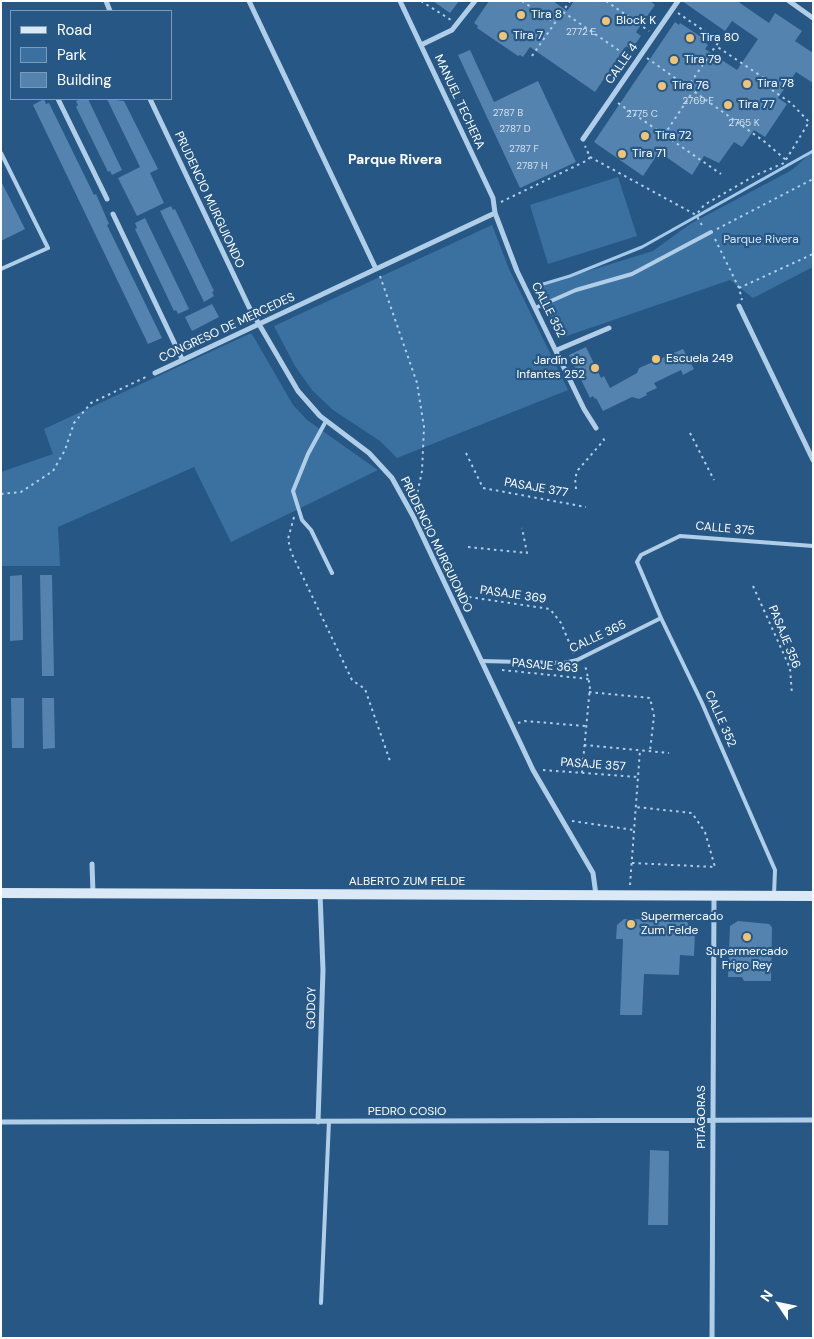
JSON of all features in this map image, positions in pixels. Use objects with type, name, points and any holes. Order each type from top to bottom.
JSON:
[{"type":"street","points":[[249,1],[376,269]]},
{"type":"street","name":"MANUEL TECHERA","points":[[400,1],[493,198],[495,212]]},
{"type":"street","points":[[421,45],[440,37],[458,25],[475,1]]},
{"type":"street","name":"CALLE 4","points":[[583,139],[678,1]]},
{"type":"street","points":[[789,1],[813,18]]},
{"type":"street","points":[[58,100],[107,199]]},
{"type":"street","name":"PRUDENCIO MURGUIONDO","points":[[150,100],[249,307],[298,392],[326,421],[379,463],[392,478],[413,516],[533,770],[593,873],[596,896]]},
{"type":"street","name":"CONGRESO DE MERCEDES","points":[[155,373],[495,212]]},
{"type":"street","name":"CALLE 352","points":[[495,212],[517,270],[584,409],[596,428]]},
{"type":"street","points":[[113,214],[182,359]]},
{"type":"street","points":[[739,306],[813,460]]},
{"type":"street","points":[[556,350],[609,328]]},
{"type":"street","points":[[92,864],[93,893]]},
{"type":"street","name":"ALBERTO ZUM FELDE","points":[[1,893],[813,896]]},
{"type":"street","name":"GODOY","points":[[318,1122],[323,970],[320,894]]},
{"type":"street","name":"PITÁGORAS","points":[[712,1338],[714,896]]},
{"type":"street","name":"PEDRO COSIO","points":[[1,1122],[813,1120]]},
{"type":"lane","points":[[1,153],[48,248],[1,270]]},
{"type":"lane","points":[[535,308],[576,290],[632,274],[712,232]]},
{"type":"lane","points":[[326,421],[294,486],[293,498],[302,520],[314,534],[332,573]]},
{"type":"lane","name":"CALLE 375","points":[[641,555],[680,536],[813,546]]},
{"type":"lane","name":"CALLE 352","points":[[641,555],[637,562],[638,568],[702,703],[775,870],[774,896]]},
{"type":"lane","name":"CALLE 365","points":[[481,661],[564,663],[577,660],[661,618]]},
{"type":"lane","points":[[321,1303],[329,1121]]},
{"type":"path","points":[[422,1],[458,25]]},
{"type":"path","points":[[522,1],[555,23]]},
{"type":"path","points":[[532,56],[570,1]]},
{"type":"path","points":[[606,1],[655,34]]},
{"type":"path","points":[[672,9],[719,41],[687,88]]},
{"type":"path","points":[[562,12],[636,62]]},
{"type":"path","points":[[696,215],[704,205],[786,160],[809,122],[791,103],[769,88],[770,82],[716,46]]},
{"type":"path","points":[[641,54],[693,93],[765,142],[786,160]]},
{"type":"path","points":[[664,135],[693,93]]},
{"type":"path","points":[[611,98],[721,174]]},
{"type":"path","points":[[583,139],[590,157],[696,215],[699,222]]},
{"type":"path","points":[[508,199],[573,168],[590,157]]},
{"type":"path","points":[[739,306],[743,297],[712,232],[813,179]]},
{"type":"path","points":[[739,288],[813,254]]},
{"type":"path","points":[[376,269],[417,383],[424,427],[422,471],[413,516]]},
{"type":"path","name":"CONGRESO DE MERCEDES","points":[[1,494],[21,492],[53,471],[65,450],[74,424],[91,402],[155,373]]},
{"type":"path","points":[[576,489],[575,478],[578,470],[604,440],[596,428]]},
{"type":"path","points":[[690,433],[714,480]]},
{"type":"path","name":"PASAJE 377","points":[[466,453],[483,488],[586,507]]},
{"type":"path","points":[[299,512],[293,517],[288,539],[291,552],[352,680],[365,689],[390,761]]},
{"type":"path","points":[[468,547],[526,553],[522,528]]},
{"type":"path","name":"PASAJE 356","points":[[753,586],[790,668],[792,695]]},
{"type":"path","name":"PASAJE 369","points":[[469,597],[543,606],[554,612],[561,623],[577,660]]},
{"type":"path","points":[[582,658],[589,678],[590,692],[585,726],[582,773]]},
{"type":"path","name":"PASAJE 363","points":[[501,669],[505,672],[589,678]]},
{"type":"path","points":[[590,692],[650,698],[654,716],[650,751]]},
{"type":"path","points":[[520,722],[585,726]]},
{"type":"path","name":"PASAJE 357","points":[[584,745],[669,753]]},
{"type":"path","points":[[630,882],[640,750]]},
{"type":"path","name":"PASAJE 357","points":[[546,770],[638,777]]},
{"type":"path","points":[[632,862],[716,867],[705,832],[692,813],[636,807]]},
{"type":"path","points":[[572,821],[634,830]]},
{"type":"green space","name":"Parque Rivera","points":[[813,151],[813,267],[753,298],[730,280],[558,339],[536,287],[653,251],[690,224],[792,170]]},
{"type":"green space","points":[[618,177],[637,236],[548,264],[530,205]]},
{"type":"green space","points":[[492,225],[509,269],[568,390],[397,458],[380,441],[333,410],[312,390],[295,366],[274,326]]},
{"type":"green space","points":[[252,334],[293,405],[307,420],[378,470],[231,542],[194,467],[58,527],[60,566],[1,566],[1,472],[53,454],[44,429]]},
{"type":"building","points":[[433,1],[459,1],[450,13]]},
{"type":"building","points":[[489,1],[553,1],[567,11],[574,1],[650,1],[655,5],[636,32],[641,36],[631,50],[626,46],[595,92],[530,47],[523,57],[518,56],[477,28],[478,26],[474,23]]},
{"type":"building","points":[[682,1],[737,1],[769,23],[775,13],[802,31],[795,41],[813,53],[813,83],[796,72],[778,98],[787,104],[765,137],[754,130],[742,147],[734,142],[719,163],[704,156],[692,175],[659,152],[643,176],[594,142],[675,22],[679,25],[680,23],[706,40],[704,42],[708,45],[705,49],[737,70],[758,39],[732,21],[725,31]]},
{"type":"building","points":[[470,50],[494,102],[538,81],[576,162],[520,188],[458,55]]},
{"type":"building","points":[[42,100],[44,100],[46,104],[49,103],[94,195],[96,194],[109,224],[107,225],[162,338],[148,344],[33,105]]},
{"type":"building","points":[[88,100],[122,170],[112,175],[110,171],[108,172],[76,107],[78,105],[76,101]]},
{"type":"building","points":[[107,100],[124,101],[158,169],[150,173],[164,203],[137,216],[118,178],[140,167]]},
{"type":"building","points":[[1,181],[25,229],[1,241]]},
{"type":"building","points":[[171,206],[173,210],[175,209],[214,291],[212,292],[214,296],[204,302],[160,211]]},
{"type":"building","points":[[145,218],[189,309],[178,314],[176,310],[174,311],[135,229],[137,228],[135,223]]},
{"type":"building","points":[[212,304],[219,317],[192,331],[185,317]]},
{"type":"building","points":[[586,347],[601,378],[604,376],[610,388],[637,373],[639,368],[683,349],[694,369],[683,375],[681,370],[654,383],[657,388],[646,393],[647,395],[639,399],[632,397],[603,411],[596,398],[593,396],[590,398],[569,355]]},
{"type":"building","points":[[22,575],[23,640],[10,641],[10,576]]},
{"type":"building","points":[[40,575],[52,575],[54,676],[42,676]]},
{"type":"building","points":[[11,698],[24,698],[24,748],[12,748]]},
{"type":"building","points":[[42,698],[54,698],[55,748],[43,749]]},
{"type":"building","points":[[624,919],[680,920],[687,922],[695,933],[694,956],[680,955],[679,975],[644,974],[642,1015],[620,1015],[623,939],[616,939],[617,925]]},
{"type":"building","points":[[738,921],[769,924],[772,927],[771,981],[744,981],[742,977],[728,977],[730,926]]},
{"type":"building","points":[[650,1150],[669,1151],[668,1225],[648,1225]]},
{"type":"waterway","points":[[540,285],[570,276],[642,247],[813,151]]},
{"type":"place","name":"Tira 8","points":[[521,15]]},
{"type":"place","name":"Block K","points":[[606,21]]},
{"type":"place","name":"Tira 7","points":[[503,36]]},
{"type":"place","name":"Tira 80","points":[[690,38]]},
{"type":"place","name":"Tira 79","points":[[674,60]]},
{"type":"place","name":"Tira 78","points":[[747,84]]},
{"type":"place","name":"Tira 76","points":[[662,86]]},
{"type":"place","name":"Tira 77","points":[[728,105]]},
{"type":"place","name":"Tira 72","points":[[645,136]]},
{"type":"place","name":"Tira 71","points":[[622,154]]},
{"type":"place","name":"Escuela 249","points":[[656,359]]},
{"type":"place","name":"Jardín de Infantes 252","points":[[595,368]]},
{"type":"place","name":"Supermercado Zum Felde","points":[[631,924]]},
{"type":"place","name":"Supermercado Frigo Rey","points":[[747,937]]},
{"type":"district","name":"Parque Rivera","points":[[395,160]]}]
